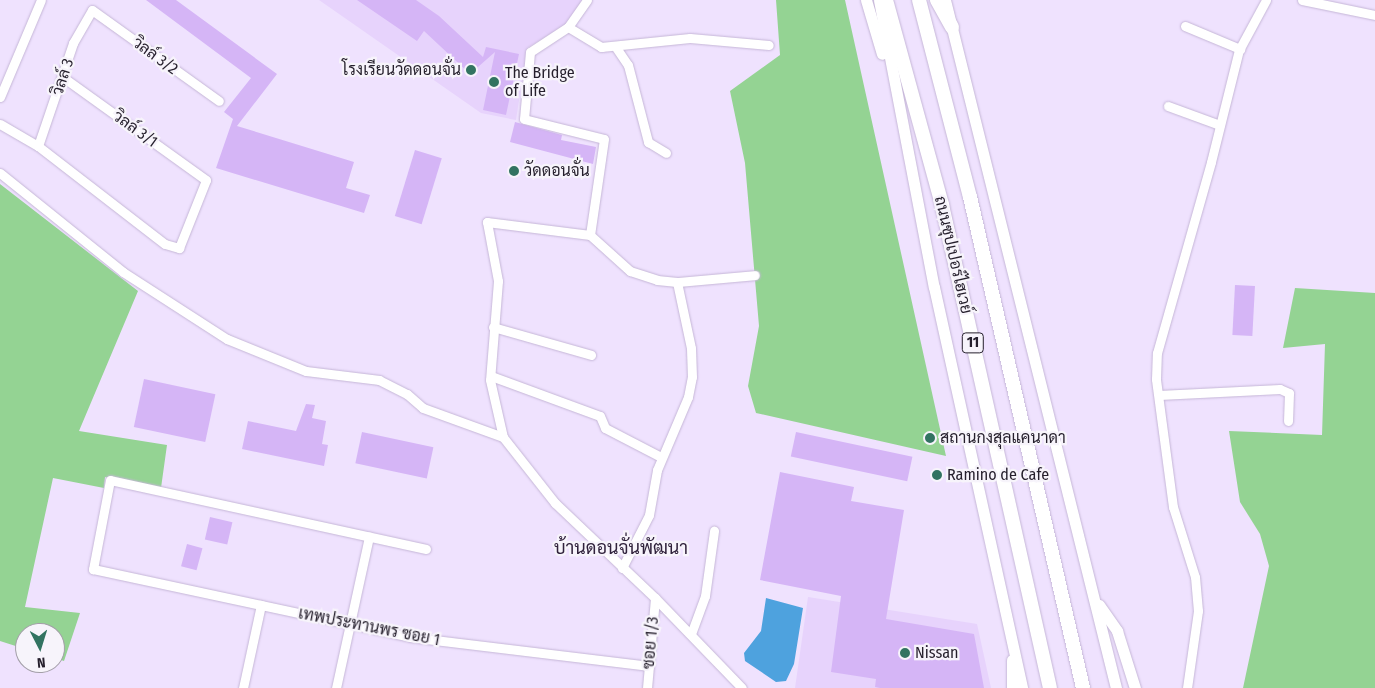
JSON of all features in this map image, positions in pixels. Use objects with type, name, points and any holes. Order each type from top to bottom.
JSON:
[{"type":"highway","name":"ถนนซุปเปอร์ไฮเวย์","points":[[886,0],[942,205],[1050,688]]},
{"type":"highway","name":"ถนนซุปเปอร์ไฮเวย์","points":[[920,0],[970,197],[1083,688]]},
{"type":"highway","points":[[937,0],[952,27]]},
{"type":"main road","points":[[866,0],[896,99]]},
{"type":"main road","points":[[880,0],[896,99],[1022,688]]},
{"type":"main road","points":[[945,0],[1116,688]]},
{"type":"main road","points":[[1095,600],[1117,631],[1135,688]]},
{"type":"main road","points":[[1012,688],[1013,643]]},
{"type":"street","points":[[0,97],[41,0]]},
{"type":"street","points":[[587,0],[568,28],[530,52],[524,119],[604,139],[590,235]]},
{"type":"street","points":[[1188,688],[1198,611],[1195,577],[1172,507],[1156,379],[1161,333],[1240,49],[1266,0]]},
{"type":"street","points":[[1302,0],[1375,15]]},
{"type":"street","name":"วิลล์ 3","points":[[38,146],[64,78],[74,43],[92,10]]},
{"type":"street","name":"วิลล์ 3/2","points":[[92,10],[219,101]]},
{"type":"street","points":[[1186,26],[1240,49]]},
{"type":"street","points":[[568,28],[601,47],[690,38],[769,46]]},
{"type":"street","points":[[615,46],[628,65],[648,142],[666,153]]},
{"type":"street","name":"วิลล์ 3/1","points":[[38,146],[165,244],[179,248],[206,180],[64,78]]},
{"type":"street","points":[[1168,106],[1220,125]]},
{"type":"street","points":[[0,124],[38,146]]},
{"type":"street","points":[[0,173],[123,272],[227,339],[306,371],[379,380],[423,408],[503,437]]},
{"type":"street","points":[[742,688],[655,598],[555,503],[503,437],[491,376],[493,327],[498,281],[488,222],[590,235],[630,271],[677,282],[755,275]]},
{"type":"street","points":[[622,568],[650,515],[661,457],[688,397],[692,377],[691,348],[677,282]]},
{"type":"street","points":[[493,327],[591,355]]},
{"type":"street","points":[[491,376],[600,416],[605,428],[661,457]]},
{"type":"street","points":[[1159,395],[1280,389],[1289,393],[1288,421]]},
{"type":"street","name":"เทพประทานพร ซอย 1","points":[[369,537],[110,480],[93,569],[410,637],[649,666]]},
{"type":"street","points":[[691,634],[705,596],[714,531]]},
{"type":"street","points":[[336,688],[369,537],[426,549]]},
{"type":"street","name":"ซอย 1/3","points":[[647,688],[655,598]]},
{"type":"street","points":[[244,688],[260,605]]},
{"type":"shaded area","name":"โรงเรียนวัดดอนจั่น","points":[[319,0],[590,0],[565,25],[527,48],[516,120],[481,113]]},
{"type":"shaded area","name":"Nissan","points":[[808,597],[977,624],[991,688],[795,688]]},
{"type":"green space","points":[[776,0],[845,0],[946,456],[756,413],[748,386],[759,326],[745,163],[730,91],[780,55]]},
{"type":"green space","points":[[0,184],[138,291],[79,431],[167,445],[161,488],[105,477],[104,488],[53,478],[25,607],[80,613],[65,658],[65,623],[15,623],[15,646],[0,641]]},
{"type":"green space","points":[[1295,288],[1375,293],[1375,688],[1243,688],[1269,566],[1260,534],[1240,502],[1229,431],[1322,435],[1325,344],[1283,348]]},
{"type":"water","points":[[766,598],[803,608],[794,664],[786,681],[776,682],[745,661],[744,653],[761,631]]},
{"type":"building","points":[[146,0],[176,0],[277,74],[237,126],[354,162],[346,188],[370,195],[364,213],[216,168],[233,119],[224,112],[251,78]]},
{"type":"building","points":[[357,0],[416,0],[439,16],[483,57],[486,47],[519,54],[506,115],[483,110],[495,52],[470,74],[424,31],[417,41]]},
{"type":"building","points":[[515,122],[562,135],[561,140],[596,147],[593,164],[510,142]]},
{"type":"building","points":[[415,150],[442,158],[422,224],[395,216]]},
{"type":"building","points":[[1235,285],[1255,286],[1252,336],[1232,335]]},
{"type":"building","points":[[144,379],[215,394],[205,442],[134,427]]},
{"type":"building","points":[[306,404],[315,405],[312,418],[326,421],[322,444],[328,445],[324,466],[242,449],[248,421],[296,431]]},
{"type":"building","points":[[362,432],[433,447],[427,478],[355,463]]},
{"type":"building","points":[[796,432],[912,457],[907,481],[791,456]]},
{"type":"building","points":[[780,472],[854,487],[851,501],[904,510],[886,619],[974,634],[984,688],[880,688],[875,687],[876,679],[831,672],[841,596],[760,580]]},
{"type":"building","points":[[210,517],[232,522],[227,545],[205,539]]},
{"type":"building","points":[[187,544],[202,548],[197,570],[181,566]]},
{"type":"place","name":"โรงเรียนวัดดอนจั่น","points":[[471,70]]},
{"type":"place","name":"The Bridge of Life","points":[[494,82]]},
{"type":"place","name":"วัดดอนจั่น","points":[[514,171]]},
{"type":"place","name":"สถานกงสุลแคนาดา","points":[[930,438]]},
{"type":"place","name":"Ramino de Cafe","points":[[937,475]]},
{"type":"place","name":"Nissan","points":[[905,653]]},
{"type":"district","name":"บ้านดอนจั่นพัฒนา","points":[[621,548]]}]
